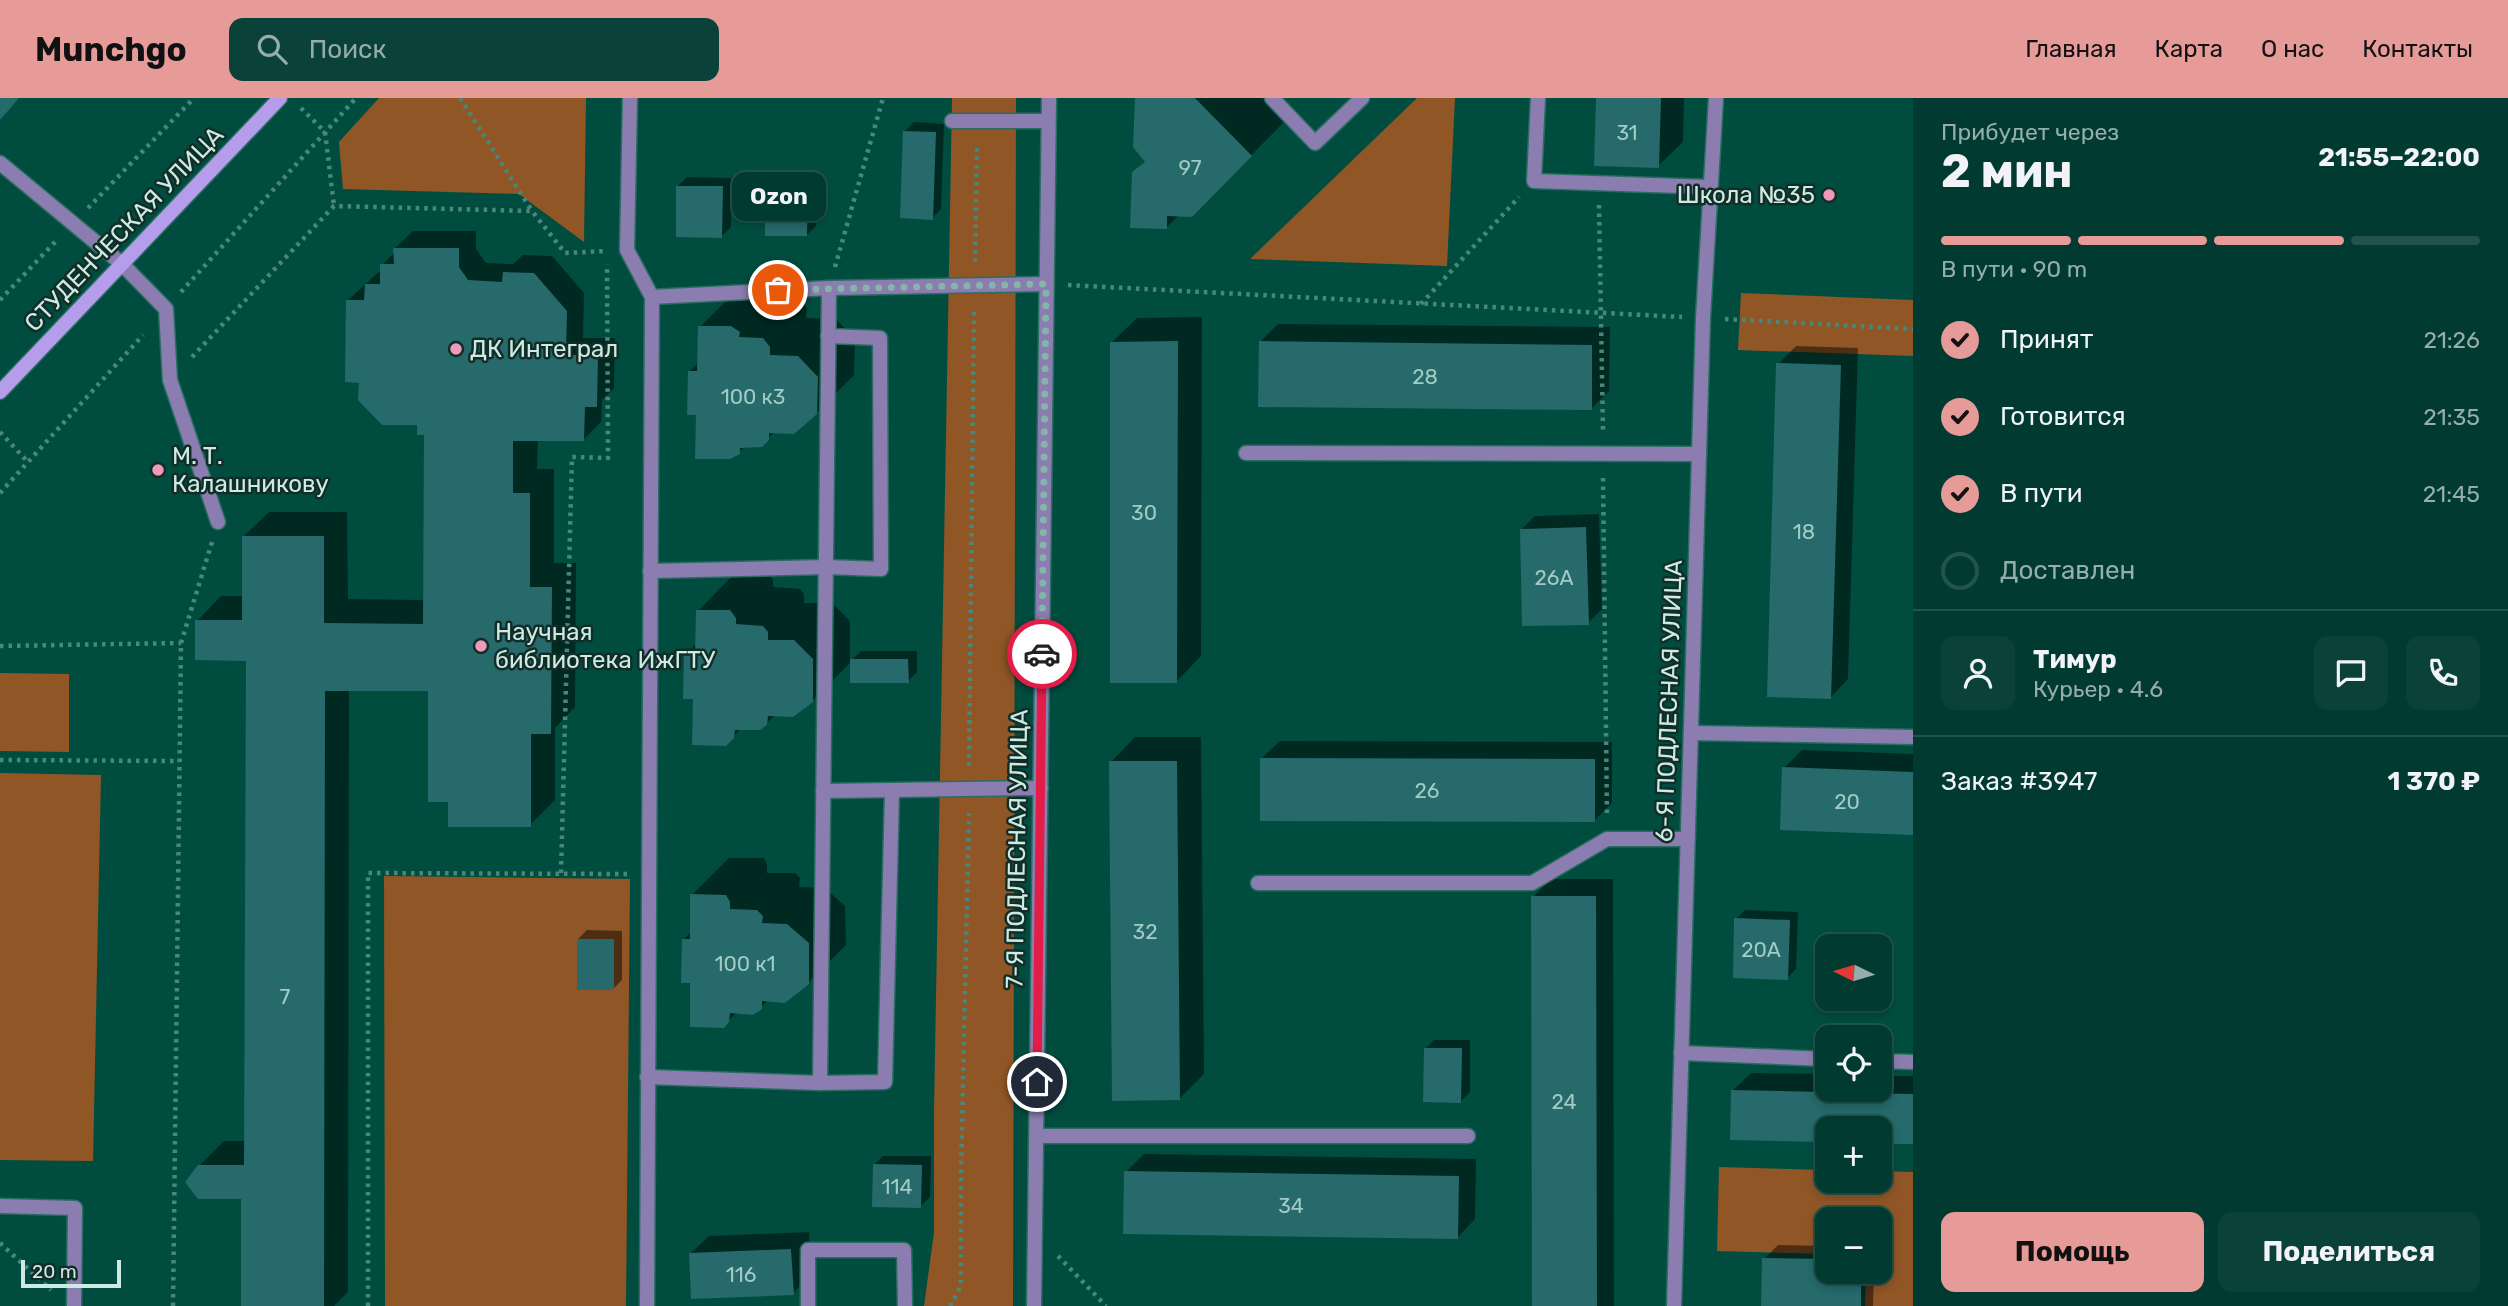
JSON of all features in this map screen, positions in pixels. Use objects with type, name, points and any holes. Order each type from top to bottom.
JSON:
[{"type":"street","name":"СТУДЕНЧЕСКАЯ УЛИЦА","points":[[0,392],[280,98]]},
{"type":"street","points":[[630,98],[627,250],[652,297],[647,1306]]},
{"type":"street","name":"7-Я ПОДЛЕСНАЯ УЛИЦА","points":[[1034,1306],[1049,98]]},
{"type":"street","points":[[1272,98],[1315,143],[1362,98]]},
{"type":"street","points":[[1538,98],[1534,181],[1709,187]]},
{"type":"street","name":"6-Я ПОДЛЕСНАЯ УЛИЦА","points":[[1674,1306],[1703,318],[1716,98]]},
{"type":"street","points":[[951,121],[1048,121]]},
{"type":"street","points":[[0,163],[122,264],[166,309],[170,380],[218,522]]},
{"type":"street","points":[[652,297],[829,288],[1046,284]]},
{"type":"street","points":[[820,1083],[829,288]]},
{"type":"street","points":[[650,571],[826,567],[881,569],[880,338],[828,336]]},
{"type":"street","points":[[1245,453],[1699,454]]},
{"type":"street","points":[[1691,733],[1913,737]]},
{"type":"street","points":[[823,791],[1041,788]]},
{"type":"street","points":[[647,1077],[820,1083],[885,1082],[892,791]]},
{"type":"street","points":[[1258,883],[1532,883],[1607,839],[1688,839]]},
{"type":"street","points":[[1681,1053],[1815,1059]]},
{"type":"street","points":[[1892,1061],[1913,1062]]},
{"type":"street","points":[[1037,1136],[1468,1136]]},
{"type":"street","points":[[0,1206],[75,1208],[74,1306]]},
{"type":"street","points":[[808,1306],[808,1250],[904,1250],[905,1306]]},
{"type":"path","points":[[0,300],[194,98]]},
{"type":"path","points":[[460,98],[532,211],[565,253],[627,250]]},
{"type":"path","points":[[829,288],[883,98]]},
{"type":"path","points":[[299,106],[325,132],[334,206]]},
{"type":"path","points":[[950,1306],[961,1286],[978,121]]},
{"type":"path","points":[[1421,304],[1534,181]]},
{"type":"path","points":[[1599,183],[1607,839]]},
{"type":"path","points":[[170,380],[334,206],[532,211]]},
{"type":"path","points":[[561,873],[572,457],[608,458],[607,251]]},
{"type":"path","points":[[1046,284],[1913,329]]},
{"type":"path","points":[[0,432],[27,461]]},
{"type":"path","points":[[173,1306],[181,643],[218,522]]},
{"type":"path","points":[[0,646],[181,643]]},
{"type":"path","points":[[0,760],[179,761]]},
{"type":"path","points":[[368,1306],[368,873],[649,874]]},
{"type":"path","points":[[1035,1232],[1106,1306]]},
{"type":"path","points":[[0,1243],[58,1297]]},
{"type":"shaded area","points":[[379,98],[586,98],[584,242],[519,194],[343,189],[339,142]]},
{"type":"shaded area","points":[[952,98],[1016,98],[1013,1306],[924,1306],[934,1232]]},
{"type":"shaded area","points":[[1417,98],[1455,98],[1447,266],[1250,259]]},
{"type":"shaded area","points":[[1741,293],[1913,300],[1913,356],[1738,350]]},
{"type":"shaded area","points":[[0,673],[69,674],[69,752],[0,751]]},
{"type":"shaded area","points":[[0,773],[101,775],[93,1161],[0,1160]]},
{"type":"shaded area","points":[[384,876],[630,879],[626,1306],[385,1306]]},
{"type":"shaded area","points":[[1719,1167],[1815,1170],[1815,1193],[1892,1193],[1892,1171],[1913,1172],[1913,1306],[1865,1306],[1866,1284],[1892,1284],[1892,1207],[1815,1207],[1815,1254],[1717,1251]]},
{"type":"building","points":[[0,98],[19,98],[0,120]]},
{"type":"building","points":[[1135,98],[1195,98],[1252,156],[1192,217],[1167,216],[1167,229],[1130,228],[1132,172],[1145,162],[1133,147]]},
{"type":"building","points":[[1596,98],[1661,98],[1659,168],[1594,166]]},
{"type":"building","points":[[903,131],[936,132],[933,220],[900,218]]},
{"type":"building","points":[[765,182],[808,182],[807,236],[765,236]]},
{"type":"building","points":[[676,186],[723,186],[722,238],[676,237]]},
{"type":"building","points":[[393,248],[459,248],[459,267],[468,280],[502,282],[503,272],[534,273],[567,311],[566,355],[598,355],[597,407],[585,407],[584,441],[513,441],[513,493],[530,493],[530,587],[552,587],[551,734],[531,734],[531,827],[448,827],[448,802],[428,802],[428,691],[325,691],[324,1306],[241,1306],[241,1199],[198,1199],[185,1182],[198,1165],[244,1165],[246,661],[195,660],[195,620],[242,620],[242,536],[324,536],[324,623],[423,624],[424,435],[417,435],[417,425],[382,425],[358,400],[359,383],[345,382],[346,300],[364,300],[365,284],[380,284],[380,264],[394,264]]},
{"type":"building","points":[[698,326],[731,326],[740,332],[739,337],[763,338],[770,347],[770,355],[798,356],[818,377],[817,414],[794,434],[769,433],[769,440],[762,447],[740,448],[740,454],[730,459],[695,459],[696,415],[687,415],[688,371],[697,371]]},
{"type":"building","points":[[1178,341],[1177,683],[1110,683],[1110,342]]},
{"type":"building","points":[[1259,341],[1592,345],[1592,410],[1258,407]]},
{"type":"building","points":[[1776,363],[1841,365],[1831,699],[1767,697]]},
{"type":"building","points":[[1586,527],[1589,625],[1522,626],[1520,529]]},
{"type":"building","points":[[696,610],[730,610],[736,618],[736,624],[763,626],[768,632],[768,640],[794,640],[813,659],[813,702],[793,717],[768,716],[767,725],[760,730],[735,730],[734,738],[726,746],[692,745],[693,699],[683,699],[684,654],[695,654]]},
{"type":"building","points":[[850,659],[908,659],[909,683],[850,683]]},
{"type":"building","points":[[1260,758],[1595,759],[1595,822],[1260,821]]},
{"type":"building","points":[[1109,761],[1177,761],[1180,1100],[1112,1101]]},
{"type":"building","points":[[1782,767],[1913,772],[1913,835],[1780,830]]},
{"type":"building","points":[[690,894],[726,895],[730,909],[757,910],[763,916],[762,923],[787,924],[809,943],[809,984],[785,1003],[762,1001],[762,1009],[753,1015],[730,1013],[729,1022],[724,1028],[690,1027],[690,983],[681,983],[682,939],[690,939]]},
{"type":"building","points":[[1531,896],[1596,896],[1597,1306],[1532,1306]]},
{"type":"building","points":[[1734,918],[1790,920],[1788,980],[1733,978]]},
{"type":"building","points":[[577,939],[614,939],[614,990],[577,990]]},
{"type":"building","points":[[1424,1048],[1462,1048],[1461,1103],[1423,1102]]},
{"type":"building","points":[[1731,1090],[1815,1092],[1815,1102],[1892,1102],[1892,1094],[1913,1094],[1913,1144],[1892,1144],[1892,1116],[1815,1116],[1815,1142],[1730,1140]]},
{"type":"building","points":[[873,1164],[922,1165],[921,1208],[872,1207]]},
{"type":"building","points":[[1124,1171],[1459,1176],[1458,1239],[1123,1234]]},
{"type":"building","points":[[791,1249],[794,1295],[691,1299],[689,1253]]},
{"type":"building","points":[[1762,1258],[1815,1259],[1815,1284],[1861,1284],[1861,1306],[1761,1306]]},
{"type":"way so far","points":[[778,290],[1046,284],[1042,654]]},
{"type":"place","name":"Школа №35","points":[[1829,195]]},
{"type":"place","name":"Ozon","points":[[778,290]]},
{"type":"place","name":"ДК Интеграл","points":[[456,349]]},
{"type":"place","name":"М. Т. Калашникову","points":[[158,470]]},
{"type":"place","name":"Научная библиотека ИжГТУ","points":[[481,646]]},
{"type":"route","points":[[1037,1082],[1042,654]]}]
